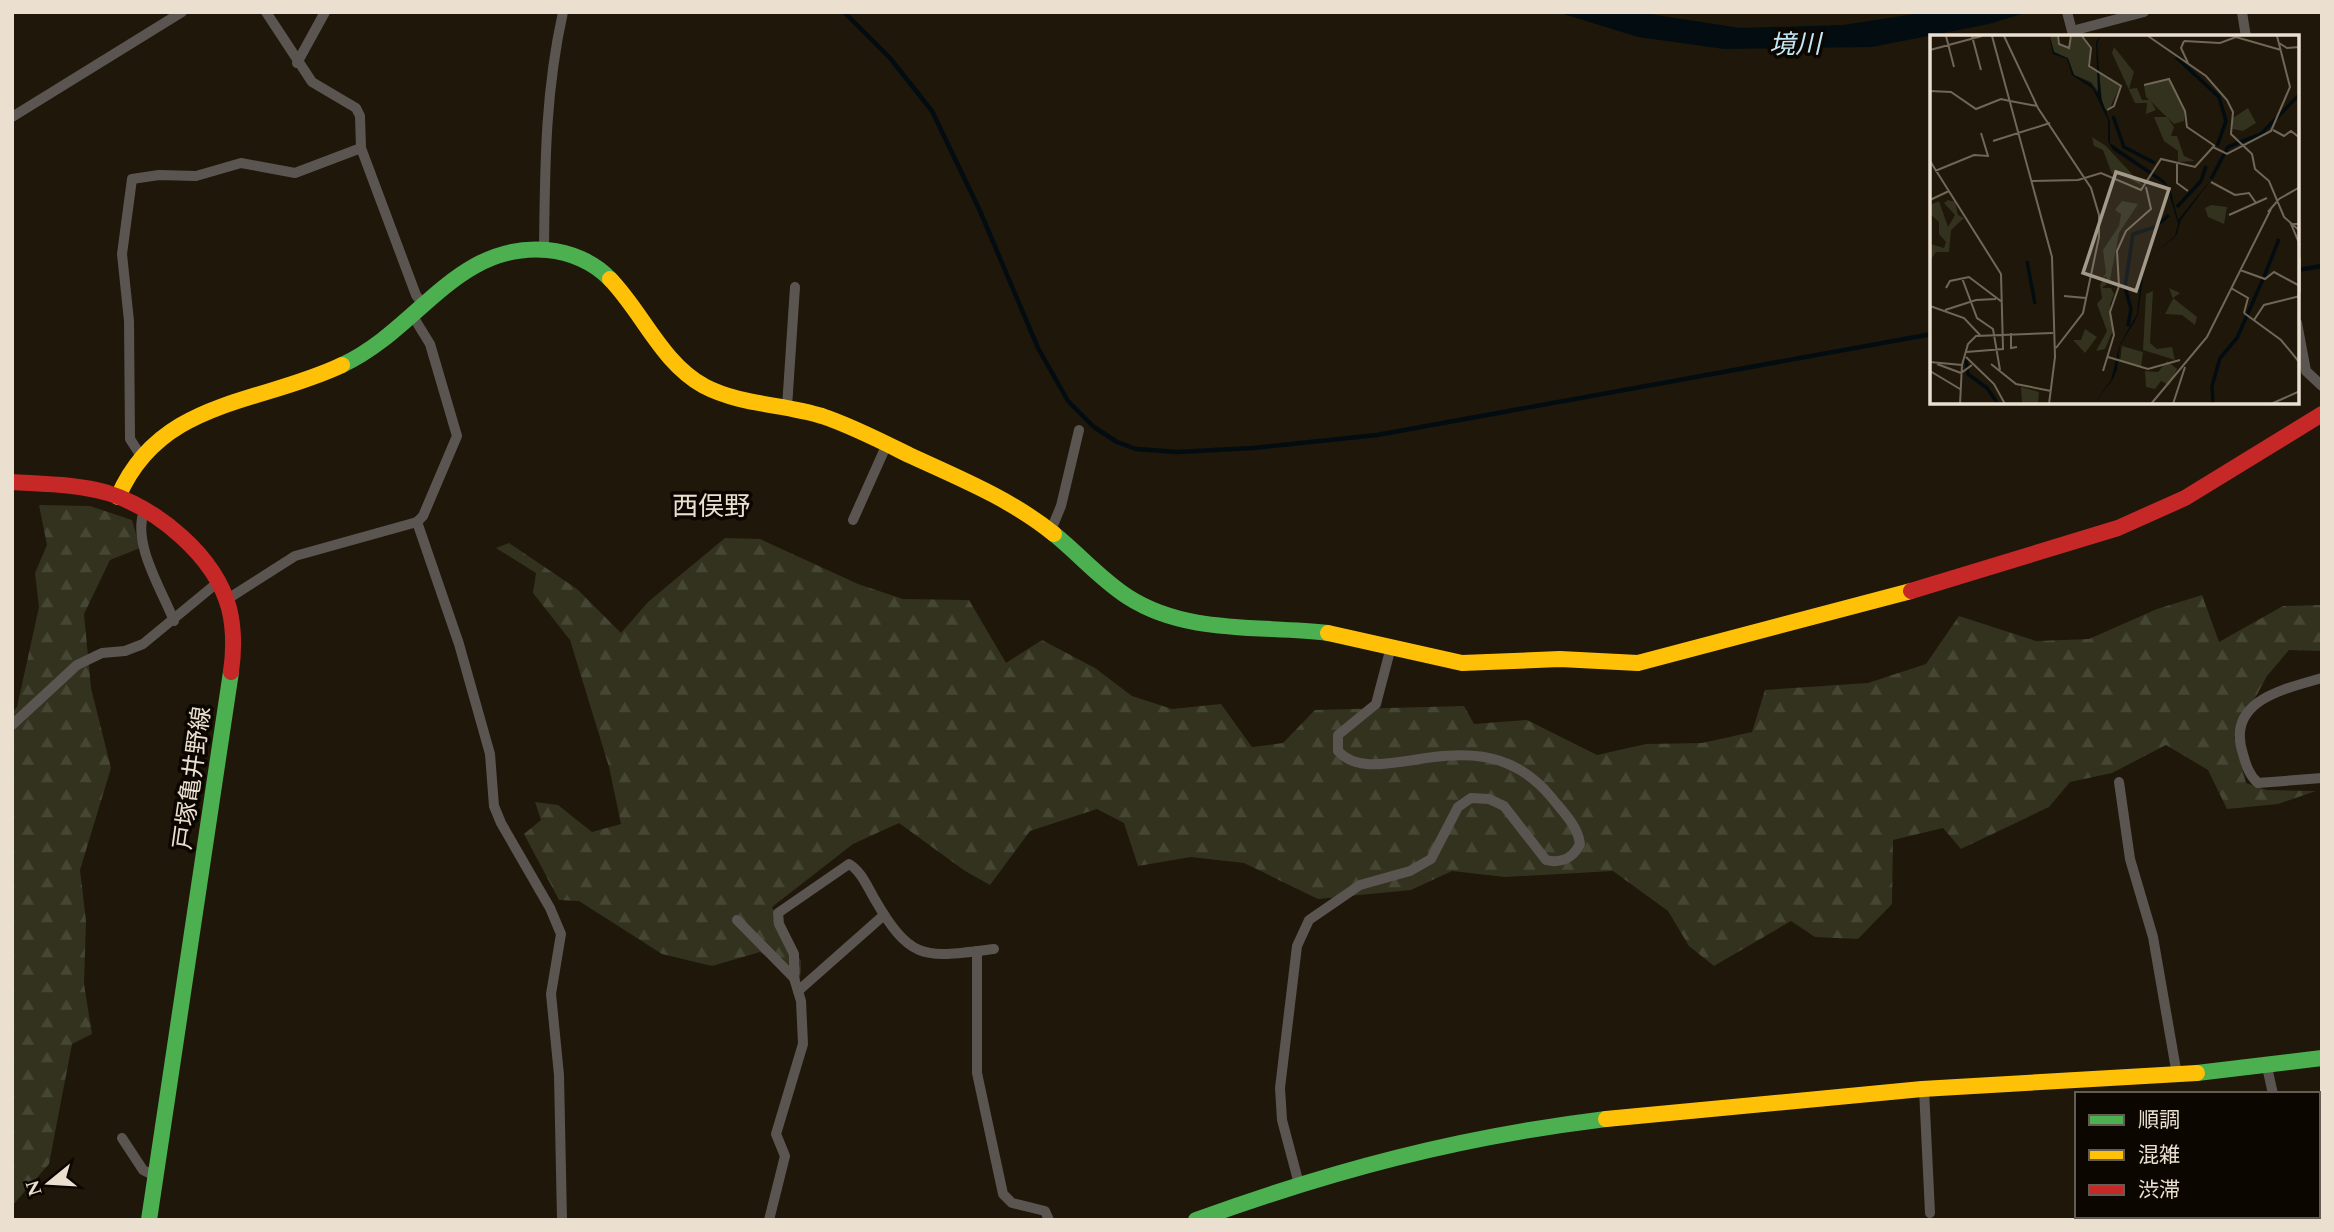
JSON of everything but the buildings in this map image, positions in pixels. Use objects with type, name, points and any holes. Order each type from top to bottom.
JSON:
[{"type":"street","points":[[12,117],[182,12]]},
{"type":"street","points":[[226,600],[295,556],[416,522],[423,516],[457,436],[416,295],[361,148],[360,116],[356,108],[320,88],[297,63],[267,12]]},
{"type":"street","points":[[297,63],[324,12]]},
{"type":"street","points":[[544,248],[547,109],[551,69],[563,12]]},
{"type":"street","points":[[2068,16],[2072,31],[2144,12]]},
{"type":"street","points":[[2242,12],[2246,35]]},
{"type":"street","points":[[141,456],[130,439],[129,321],[122,254],[132,179],[159,175],[196,176],[241,163],[295,173],[361,148]]},
{"type":"street","points":[[118,496],[141,456],[168,432],[197,417],[353,361],[385,342],[453,277],[488,255],[509,249],[544,248],[579,256],[606,273],[627,294],[664,350],[693,380],[733,397],[787,407],[826,418],[1001,497],[1051,530],[1114,589],[1168,616],[1220,627],[1333,633],[1469,663],[1545,659],[1635,664],[1672,657],[1880,600],[2118,528],[2185,498],[2322,414]]},
{"type":"street","points":[[787,407],[795,287]]},
{"type":"street","points":[[2299,334],[2306,371],[2322,386]]},
{"type":"street","points":[[1051,530],[1061,506],[1079,430]]},
{"type":"street","points":[[853,520],[887,444]]},
{"type":"street","name":"戸塚亀井野線","points":[[12,482],[118,496],[144,511],[180,539],[217,583],[226,600],[233,630],[232,663],[149,1220]]},
{"type":"street","points":[[144,511],[140,522],[147,554],[174,621]]},
{"type":"street","points":[[416,522],[459,644],[490,754],[494,806],[550,908],[561,934],[551,994],[559,1075],[562,1220]]},
{"type":"street","points":[[12,725],[77,665],[102,653],[125,651],[143,644],[217,583]]},
{"type":"street","points":[[1299,1184],[1282,1120],[1280,1088],[1297,946],[1309,920],[1360,885],[1410,871],[1431,859],[1458,807],[1471,798],[1489,799],[1504,806],[1539,855],[1546,860],[1554,862],[1570,857],[1580,844],[1575,829],[1546,792],[1525,772],[1504,761],[1456,754],[1369,764],[1343,757],[1338,751],[1338,735],[1376,704],[1391,647]]},
{"type":"street","points":[[2322,678],[2277,691],[2260,700],[2248,711],[2241,741],[2249,774],[2258,783],[2322,778]]},
{"type":"street","points":[[2119,782],[2130,859],[2153,937],[2177,1075]]},
{"type":"street","points":[[769,1220],[785,1156],[776,1134],[803,1044],[798,991],[794,978],[794,954],[779,924],[778,913],[786,904],[849,864],[857,868],[884,915],[915,950],[933,956],[994,949]]},
{"type":"street","points":[[798,991],[884,915]]},
{"type":"street","points":[[737,920],[794,978]]},
{"type":"street","points":[[977,951],[977,1073],[1003,1194],[1012,1203],[1045,1211],[1049,1220]]},
{"type":"street","points":[[1196,1220],[1299,1184],[1407,1154],[1499,1136],[1720,1108],[1924,1089],[2177,1075],[2267,1067],[2322,1058]]},
{"type":"street","points":[[2267,1067],[2273,1092]]},
{"type":"street","points":[[1924,1089],[1930,1213]]},
{"type":"street","points":[[122,1138],[143,1170],[155,1176]]},
{"type":"green space","points":[[39,505],[90,506],[132,520],[140,548],[110,560],[84,614],[91,688],[111,768],[80,870],[86,921],[84,984],[92,1034],[72,1044],[49,1164],[12,1206],[12,712],[17,707],[39,607],[35,573],[47,545]]},
{"type":"green space","points":[[725,538],[760,539],[858,584],[903,599],[969,600],[1006,663],[1042,640],[1095,668],[1132,696],[1172,709],[1221,704],[1252,747],[1283,743],[1315,710],[1464,706],[1474,724],[1527,720],[1597,755],[1646,744],[1702,743],[1752,732],[1765,690],[1868,683],[1926,664],[1959,616],[2036,641],[2089,639],[2157,609],[2202,595],[2219,642],[2283,606],[2322,605],[2322,651],[2289,650],[2267,676],[2234,737],[2246,783],[2267,790],[2316,791],[2278,804],[2227,809],[2208,770],[2166,745],[2112,773],[2070,782],[2049,807],[1961,849],[1943,828],[1893,840],[1892,904],[1858,939],[1815,937],[1791,921],[1714,966],[1689,946],[1668,911],[1613,871],[1505,877],[1452,871],[1411,890],[1318,899],[1244,863],[1191,857],[1138,866],[1124,823],[1097,809],[1030,831],[990,885],[965,871],[899,823],[853,844],[772,907],[801,961],[800,980],[760,952],[712,966],[662,954],[579,901],[559,900],[524,834],[541,820],[535,802],[558,805],[592,832],[621,824],[609,767],[570,640],[533,593],[536,573],[496,548],[509,543],[577,589],[621,633],[648,602]]},
{"type":"water","name":"境川","points":[[1557,12],[1637,12],[1740,28],[1843,25],[1927,12],[2028,12],[1989,24],[1872,47],[1724,49],[1638,37]]},
{"type":"waterway","points":[[844,12],[890,58],[932,111],[980,211],[1038,348],[1068,401],[1094,427],[1117,442],[1136,449],[1177,452],[1253,448],[1377,435],[1930,334]]},
{"type":"waterway","points":[[2299,270],[2322,266]]},
{"type":"traffic: fast","points":[[342,365],[369,350],[462,274],[487,260],[515,251],[547,250],[573,256],[589,263],[610,279]]},
{"type":"traffic: fast","points":[[1054,534],[1128,597],[1175,618],[1225,626],[1328,633]]},
{"type":"traffic: fast","points":[[149,1220],[231,672]]},
{"type":"traffic: fast","points":[[2197,1073],[2322,1058]]},
{"type":"traffic: fast","points":[[1196,1220],[1298,1186],[1398,1158],[1499,1135],[1606,1119]]},
{"type":"traffic: slow","points":[[610,279],[664,351],[689,376],[704,386],[732,397],[807,412],[844,424],[984,490],[1020,510],[1054,534]]},
{"type":"traffic: slow","points":[[118,497],[136,465],[159,441],[185,423],[214,409],[342,365]]},
{"type":"traffic: slow","points":[[1328,633],[1462,663],[1560,659],[1638,663],[1911,591]]},
{"type":"traffic: slow","points":[[1606,1119],[1922,1089],[2197,1073]]},
{"type":"traffic: jam","points":[[1911,591],[2118,528],[2185,498],[2322,414]]},
{"type":"traffic: jam","points":[[12,482],[72,486],[108,493],[146,510],[182,537],[211,570],[229,608],[233,640],[231,672]]},
{"type":"district","name":"西俣野","points":[[711,506]]}]
